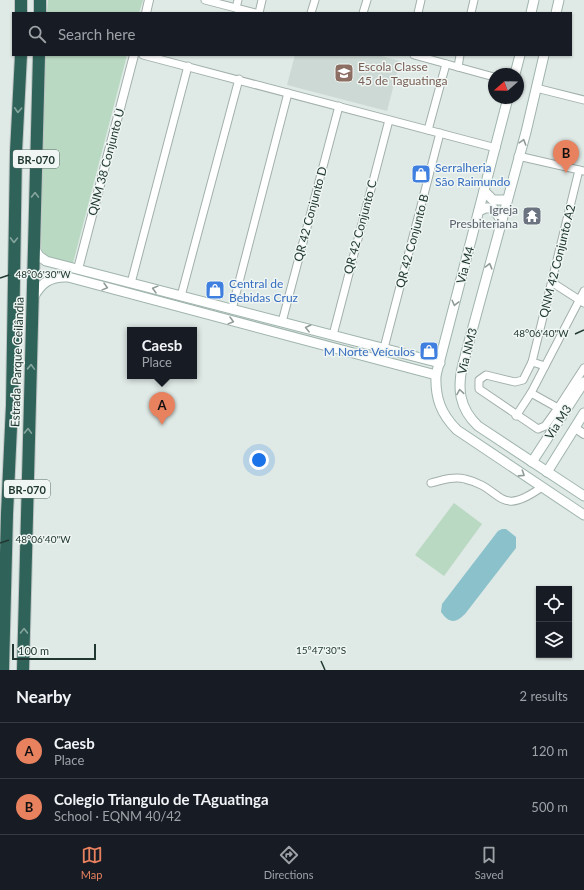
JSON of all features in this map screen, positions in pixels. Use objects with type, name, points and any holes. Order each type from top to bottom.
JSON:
[{"type":"highway","points":[[21,0],[21,12]]},
{"type":"highway","points":[[40,0],[40,12]]},
{"type":"highway","name":"Estrada Parque Ceilândia","points":[[4,670],[20,56]]},
{"type":"highway","name":"Estrada Parque Ceilândia","points":[[23,670],[38,56]]},
{"type":"highway","points":[[10,456],[14,462],[20,463],[28,457]]},
{"type":"main road","points":[[531,12],[534,0]]},
{"type":"main road","points":[[556,12],[559,0]]},
{"type":"main road","points":[[517,68],[520,56]]},
{"type":"main road","points":[[501,220],[544,56]]},
{"type":"main road","name":"Via M4","points":[[440,363],[507,104]]},
{"type":"main road","points":[[484,191],[489,198],[494,201],[506,200]]},
{"type":"main road","points":[[479,211],[485,208],[493,208],[501,220]]},
{"type":"main road","name":"Via NM3","points":[[501,220],[463,364],[459,388],[462,403],[471,419],[496,438],[584,496]]},
{"type":"main road","points":[[34,248],[42,259],[440,363]]},
{"type":"main road","points":[[68,277],[66,271],[74,268]]},
{"type":"main road","points":[[33,298],[38,289],[51,278],[58,276],[68,277],[436,375]]},
{"type":"main road","points":[[404,367],[407,354]]},
{"type":"main road","name":"Via NM3","points":[[440,363],[436,375],[437,399],[443,412],[457,430],[584,515]]},
{"type":"main road","name":"Via M3","points":[[532,462],[584,382]]},
{"type":"main road","name":"Via M3","points":[[547,472],[584,413]]},
{"type":"main road","points":[[483,448],[493,445],[496,438]]},
{"type":"main road","points":[[548,438],[553,446],[563,446]]},
{"type":"main road","points":[[505,463],[503,458],[504,454],[512,448]]},
{"type":"street","points":[[146,12],[149,0]]},
{"type":"street","points":[[207,0],[251,12]]},
{"type":"street","points":[[236,8],[238,0]]},
{"type":"street","points":[[259,12],[262,0]]},
{"type":"street","points":[[312,12],[315,0]]},
{"type":"street","points":[[363,12],[367,0]]},
{"type":"street","points":[[418,12],[421,0]]},
{"type":"street","points":[[471,12],[474,0]]},
{"type":"street","name":"QNM 38 Conjunto U","points":[[74,268],[134,56]]},
{"type":"street","points":[[146,56],[239,79],[496,148]]},
{"type":"street","points":[[418,56],[488,75]]},
{"type":"street","points":[[458,67],[460,56]]},
{"type":"street","points":[[428,130],[446,64]]},
{"type":"street","points":[[131,283],[188,66]]},
{"type":"street","points":[[181,296],[239,79]]},
{"type":"street","points":[[536,88],[584,100]]},
{"type":"street","points":[[232,309],[288,93]]},
{"type":"street","name":"QR 42 Conjunto D","points":[[282,322],[339,106]]},
{"type":"street","name":"QR 42 Conjunto C","points":[[332,335],[389,120]]},
{"type":"street","name":"QR 42 Conjunto B","points":[[384,348],[440,133]]},
{"type":"street","points":[[518,156],[581,170]]},
{"type":"street","name":"QNM 42 Conjunto A2","points":[[581,170],[532,362],[525,378],[521,381],[515,382],[490,374],[479,380],[479,389],[516,416],[531,393],[582,302],[584,291]]},
{"type":"street","points":[[553,283],[582,302]]},
{"type":"street","points":[[532,362],[545,366]]},
{"type":"street","points":[[516,416],[538,429],[541,429],[545,426],[558,408],[584,368]]},
{"type":"street","points":[[531,393],[558,408]]},
{"type":"street","points":[[575,428],[584,434]]},
{"type":"street","points":[[431,483],[451,478],[467,479],[508,502],[525,499],[542,487]]},
{"type":"shaded area","name":"Escola Classe 45 de Taguatinga","points":[[295,56],[381,56],[400,61],[387,111],[287,85]]},
{"type":"green space","points":[[48,0],[143,0],[139,12],[47,12]]},
{"type":"green space","points":[[44,56],[127,56],[73,263],[47,257],[41,249]]},
{"type":"green space","points":[[454,503],[482,524],[444,576],[415,555]]},
{"type":"water","points":[[506,529],[516,537],[516,548],[465,614],[455,621],[449,620],[441,612],[442,604],[498,531]]},
{"type":"place","name":"Escola Classe 45 de Taguatinga","points":[[344,73]]},
{"type":"place","name":"Colegio Triangulo de TAguatinga","points":[[566,173]]},
{"type":"place","name":"Serralheria São Raimundo","points":[[421,174]]},
{"type":"place","name":"Igreja Presbiteriana","points":[[532,216]]},
{"type":"place","name":"Central de Bebidas Cruz","points":[[215,290]]},
{"type":"place","name":"M Norte Veículos","points":[[429,351]]},
{"type":"place","name":"Caesb","points":[[162,425]]}]
